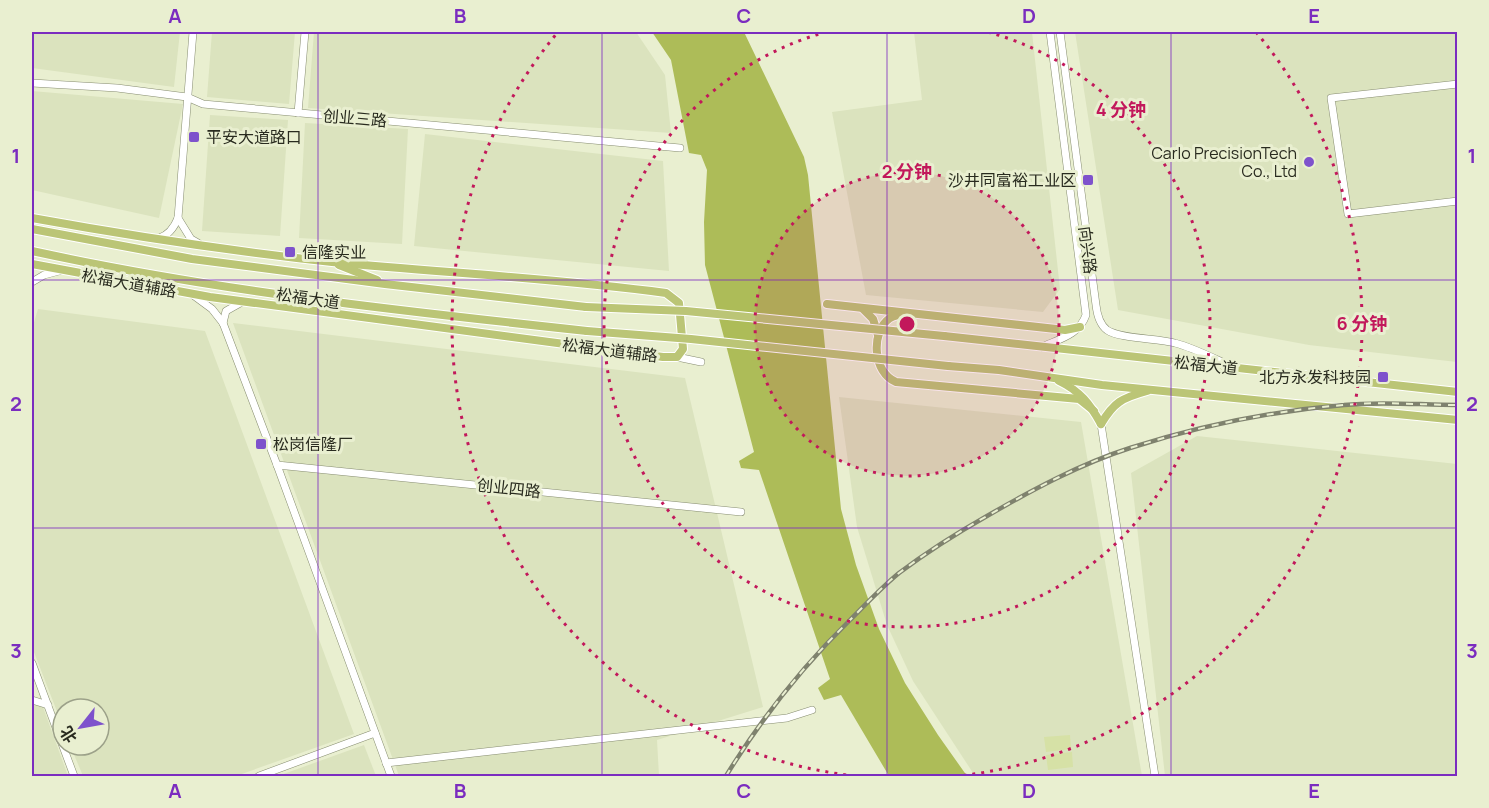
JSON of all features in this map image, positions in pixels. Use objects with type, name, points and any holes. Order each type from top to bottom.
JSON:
[{"type":"main road","name":"松福大道辅路","points":[[32,224],[81,227],[154,240],[331,261],[534,277],[666,293],[679,303],[683,349],[676,357],[332,314],[191,294],[59,271],[32,263]]},
{"type":"main road","name":"松福大道辅路","points":[[32,224],[50,233]]},
{"type":"main road","name":"松福大道","points":[[50,233],[192,259],[586,307],[686,311],[944,336],[1458,392]]},
{"type":"main road","name":"松福大道","points":[[32,251],[204,283],[385,310],[999,370],[1153,390],[1458,420]]},
{"type":"main road","points":[[331,261],[385,284]]},
{"type":"main road","points":[[32,263],[84,262]]},
{"type":"main road","points":[[827,304],[1065,330],[1080,327]]},
{"type":"main road","points":[[861,308],[868,312],[876,325],[881,369],[890,380],[1079,399],[1094,411]]},
{"type":"main road","points":[[332,314],[385,310]]},
{"type":"main road","points":[[878,342],[883,325],[890,319],[908,313]]},
{"type":"main road","name":"松福大道","points":[[1050,377],[1073,388],[1086,399],[1101,424]]},
{"type":"main road","name":"松福大道","points":[[1101,424],[1110,409],[1126,397],[1153,390]]},
{"type":"street","points":[[154,240],[165,236],[174,228],[178,218],[193,32]]},
{"type":"street","points":[[298,113],[305,32]]},
{"type":"street","name":"向兴路","points":[[1050,32],[1086,307],[1086,315],[1080,327]]},
{"type":"street","name":"向兴路","points":[[1060,32],[1100,321],[1103,326],[1114,333],[1161,339],[1179,344],[1237,368]]},
{"type":"street","name":"创业三路","points":[[32,83],[117,88],[188,97],[203,104],[680,148]]},
{"type":"street","points":[[1458,84],[1331,98],[1348,214],[1458,201]]},
{"type":"street","points":[[178,218],[191,239],[203,245]]},
{"type":"street","points":[[32,282],[59,271]]},
{"type":"street","points":[[191,294],[212,309],[223,323],[391,777]]},
{"type":"street","points":[[223,323],[226,311],[242,302]]},
{"type":"street","points":[[1042,347],[1080,327]]},
{"type":"street","points":[[676,357],[701,362]]},
{"type":"street","points":[[1101,424],[1155,777]]},
{"type":"street","name":"创业四路","points":[[277,465],[741,512]]},
{"type":"street","points":[[32,663],[74,777]]},
{"type":"street","points":[[32,700],[48,705]]},
{"type":"street","points":[[386,763],[787,718],[812,710]]},
{"type":"street","points":[[259,777],[375,733]]},
{"type":"shaded area","points":[[32,32],[180,32],[174,87],[32,68]]},
{"type":"shaded area","points":[[212,32],[295,32],[289,104],[207,97]]},
{"type":"shaded area","points":[[314,32],[636,32],[665,75],[671,133],[308,108]]},
{"type":"shaded area","points":[[652,32],[744,32],[804,157],[808,175],[841,509],[856,565],[879,629],[905,683],[967,776],[889,776],[841,695],[824,700],[818,688],[830,679],[759,470],[741,468],[739,461],[754,452],[705,265],[704,222],[707,170],[701,155],[689,153],[671,60]]},
{"type":"shaded area","points":[[914,32],[1032,32],[1060,289],[1043,312],[866,295],[832,112],[922,100]]},
{"type":"shaded area","points":[[1075,32],[1457,32],[1457,362],[1309,345],[1118,310]]},
{"type":"shaded area","points":[[32,91],[183,104],[159,218],[32,190]]},
{"type":"shaded area","points":[[210,115],[288,120],[280,236],[202,231]]},
{"type":"shaded area","points":[[305,123],[408,129],[402,244],[299,238]]},
{"type":"shaded area","points":[[425,134],[663,161],[669,271],[414,246]]},
{"type":"shaded area","points":[[38,309],[205,331],[354,734],[236,776],[83,776],[75,757],[111,757],[111,697],[51,697],[32,647],[32,329]]},
{"type":"shaded area","points":[[233,323],[685,378],[763,707],[657,740],[659,776],[399,776]]},
{"type":"shaded area","points":[[839,397],[1081,422],[1142,776],[975,776],[913,681],[887,625],[857,527]]},
{"type":"shaded area","points":[[1197,436],[1457,464],[1457,776],[1165,776],[1131,473]]},
{"type":"shaded area","points":[[32,704],[43,707],[51,729],[51,757],[61,757],[68,776],[32,776]]},
{"type":"shaded area","points":[[1070,735],[1071,749],[1046,752],[1044,737]]},
{"type":"shaded area","points":[[364,745],[376,776],[278,776]]},
{"type":"shaded area","points":[[1072,752],[1073,767],[1048,770],[1046,755]]},
{"type":"railway","points":[[726,776],[753,734],[799,675],[886,584],[953,536],[1057,478],[1130,448],[1209,426],[1263,415],[1358,404],[1458,405]]},
{"type":"place","name":"平安大道路口","points":[[194,137]]},
{"type":"place","name":"Carlo PrecisionTech Co., Ltd","points":[[1309,162]]},
{"type":"place","name":"沙井同富裕工业区","points":[[1088,180]]},
{"type":"place","name":"信隆实业","points":[[290,252]]},
{"type":"place","name":"北方永发科技园","points":[[1383,377]]},
{"type":"place","name":"松岗信隆厂","points":[[261,444]]}]
